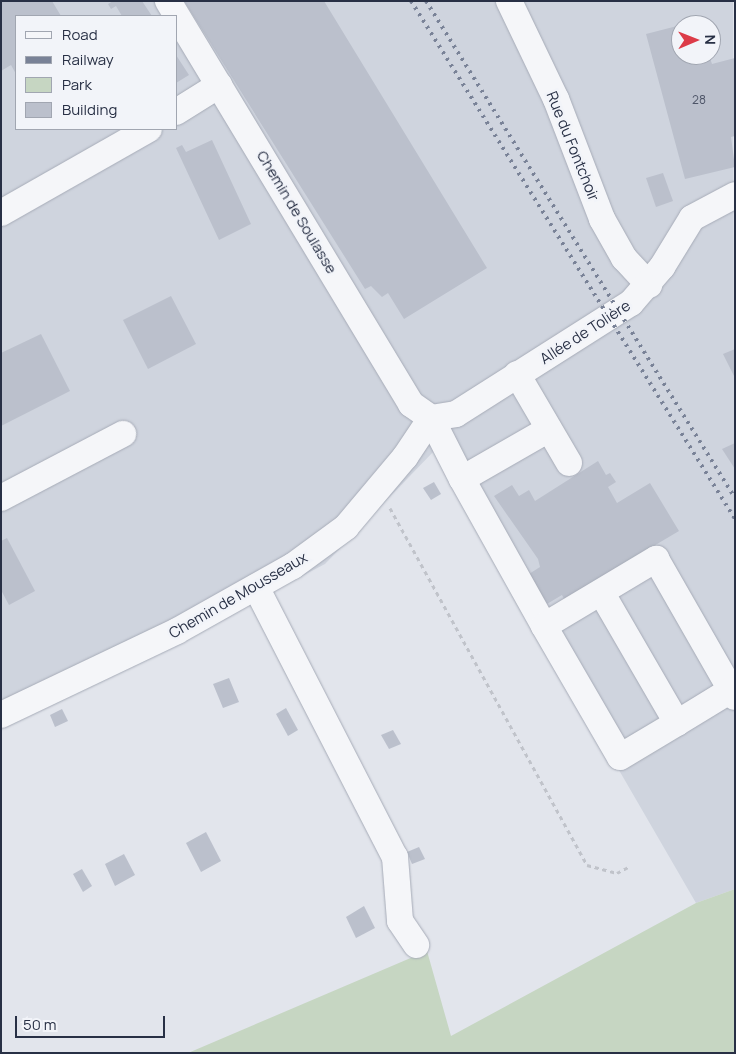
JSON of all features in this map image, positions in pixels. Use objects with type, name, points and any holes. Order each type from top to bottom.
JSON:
[{"type":"street","name":"Chemin de Soulasse","points":[[168,1],[176,15]]},
{"type":"street","name":"Rue du Fontchoir","points":[[509,1],[556,98],[602,219],[624,258],[648,285]]},
{"type":"street","name":"Chemin de Soulasse","points":[[178,17],[411,404],[431,418]]},
{"type":"street","points":[[178,111],[219,85]]},
{"type":"street","points":[[1,213],[147,130]]},
{"type":"street","name":"Allée de Tolière","points":[[431,418],[456,414],[517,374],[619,312],[648,285],[692,218],[735,195]]},
{"type":"street","points":[[517,374],[569,463]]},
{"type":"street","points":[[431,418],[462,479],[544,626],[620,757],[677,723],[733,694],[656,559],[544,626]]},
{"type":"street","name":"Chemin de Mousseaux","points":[[1,715],[177,631],[256,587],[346,527],[379,488],[431,418]]},
{"type":"street","points":[[462,479],[549,429]]},
{"type":"street","points":[[1,498],[123,434]]},
{"type":"street","points":[[256,587],[395,857],[400,921],[416,945]]},
{"type":"street","points":[[601,592],[677,723]]},
{"type":"path","points":[[379,488],[572,842],[587,865],[617,873],[630,866]]},
{"type":"shaded area","points":[[1,1],[733,1],[735,889],[696,903],[434,451],[325,564],[148,657],[1,725]]},
{"type":"green space","points":[[735,889],[735,1053],[188,1053],[427,951],[451,1036],[696,903]]},
{"type":"building","points":[[1,1],[52,1],[60,15],[15,15],[15,72],[11,65],[1,71]]},
{"type":"building","points":[[113,1],[142,1],[151,15],[121,15],[116,6],[111,9],[108,4]]},
{"type":"building","points":[[184,1],[324,1],[487,268],[404,319],[388,293],[382,297],[371,286],[365,289]]},
{"type":"building","points":[[671,28],[671,65],[721,65],[721,62],[735,58],[735,136],[731,137],[735,167],[685,179],[646,34]]},
{"type":"building","points":[[178,58],[189,75],[178,82]]},
{"type":"building","points":[[212,140],[251,224],[219,240],[176,148],[182,145],[186,152]]},
{"type":"building","points":[[663,173],[673,201],[656,207],[646,178]]},
{"type":"building","points":[[171,296],[196,344],[148,369],[123,320]]},
{"type":"building","points":[[41,334],[70,391],[1,426],[1,353]]},
{"type":"building","points":[[735,349],[735,378],[723,354]]},
{"type":"building","points":[[735,443],[735,469],[722,449]]},
{"type":"building","points":[[598,461],[606,475],[610,473],[616,482],[608,487],[617,503],[650,483],[679,531],[564,599],[562,595],[547,604],[529,574],[540,567],[538,559],[494,496],[512,485],[519,496],[529,490],[535,501]]},
{"type":"building","points":[[434,482],[441,494],[431,500],[423,488]]},
{"type":"building","points":[[7,538],[35,591],[9,605],[1,590],[1,541]]},
{"type":"building","points":[[229,678],[239,702],[223,708],[213,684]]},
{"type":"building","points":[[286,708],[298,730],[288,736],[276,714]]},
{"type":"building","points":[[62,709],[68,721],[55,727],[50,715]]},
{"type":"building","points":[[393,730],[401,744],[389,749],[381,735]]},
{"type":"building","points":[[206,832],[221,861],[201,872],[186,843]]},
{"type":"building","points":[[419,847],[425,859],[412,864],[407,852]]},
{"type":"building","points":[[124,854],[135,875],[115,886],[105,864]]},
{"type":"building","points":[[82,869],[92,886],[83,892],[73,874]]},
{"type":"building","points":[[364,906],[375,928],[356,938],[346,917]]},
{"type":"railway","points":[[411,1],[735,519]]},
{"type":"railway","points":[[426,1],[735,498]]}]
